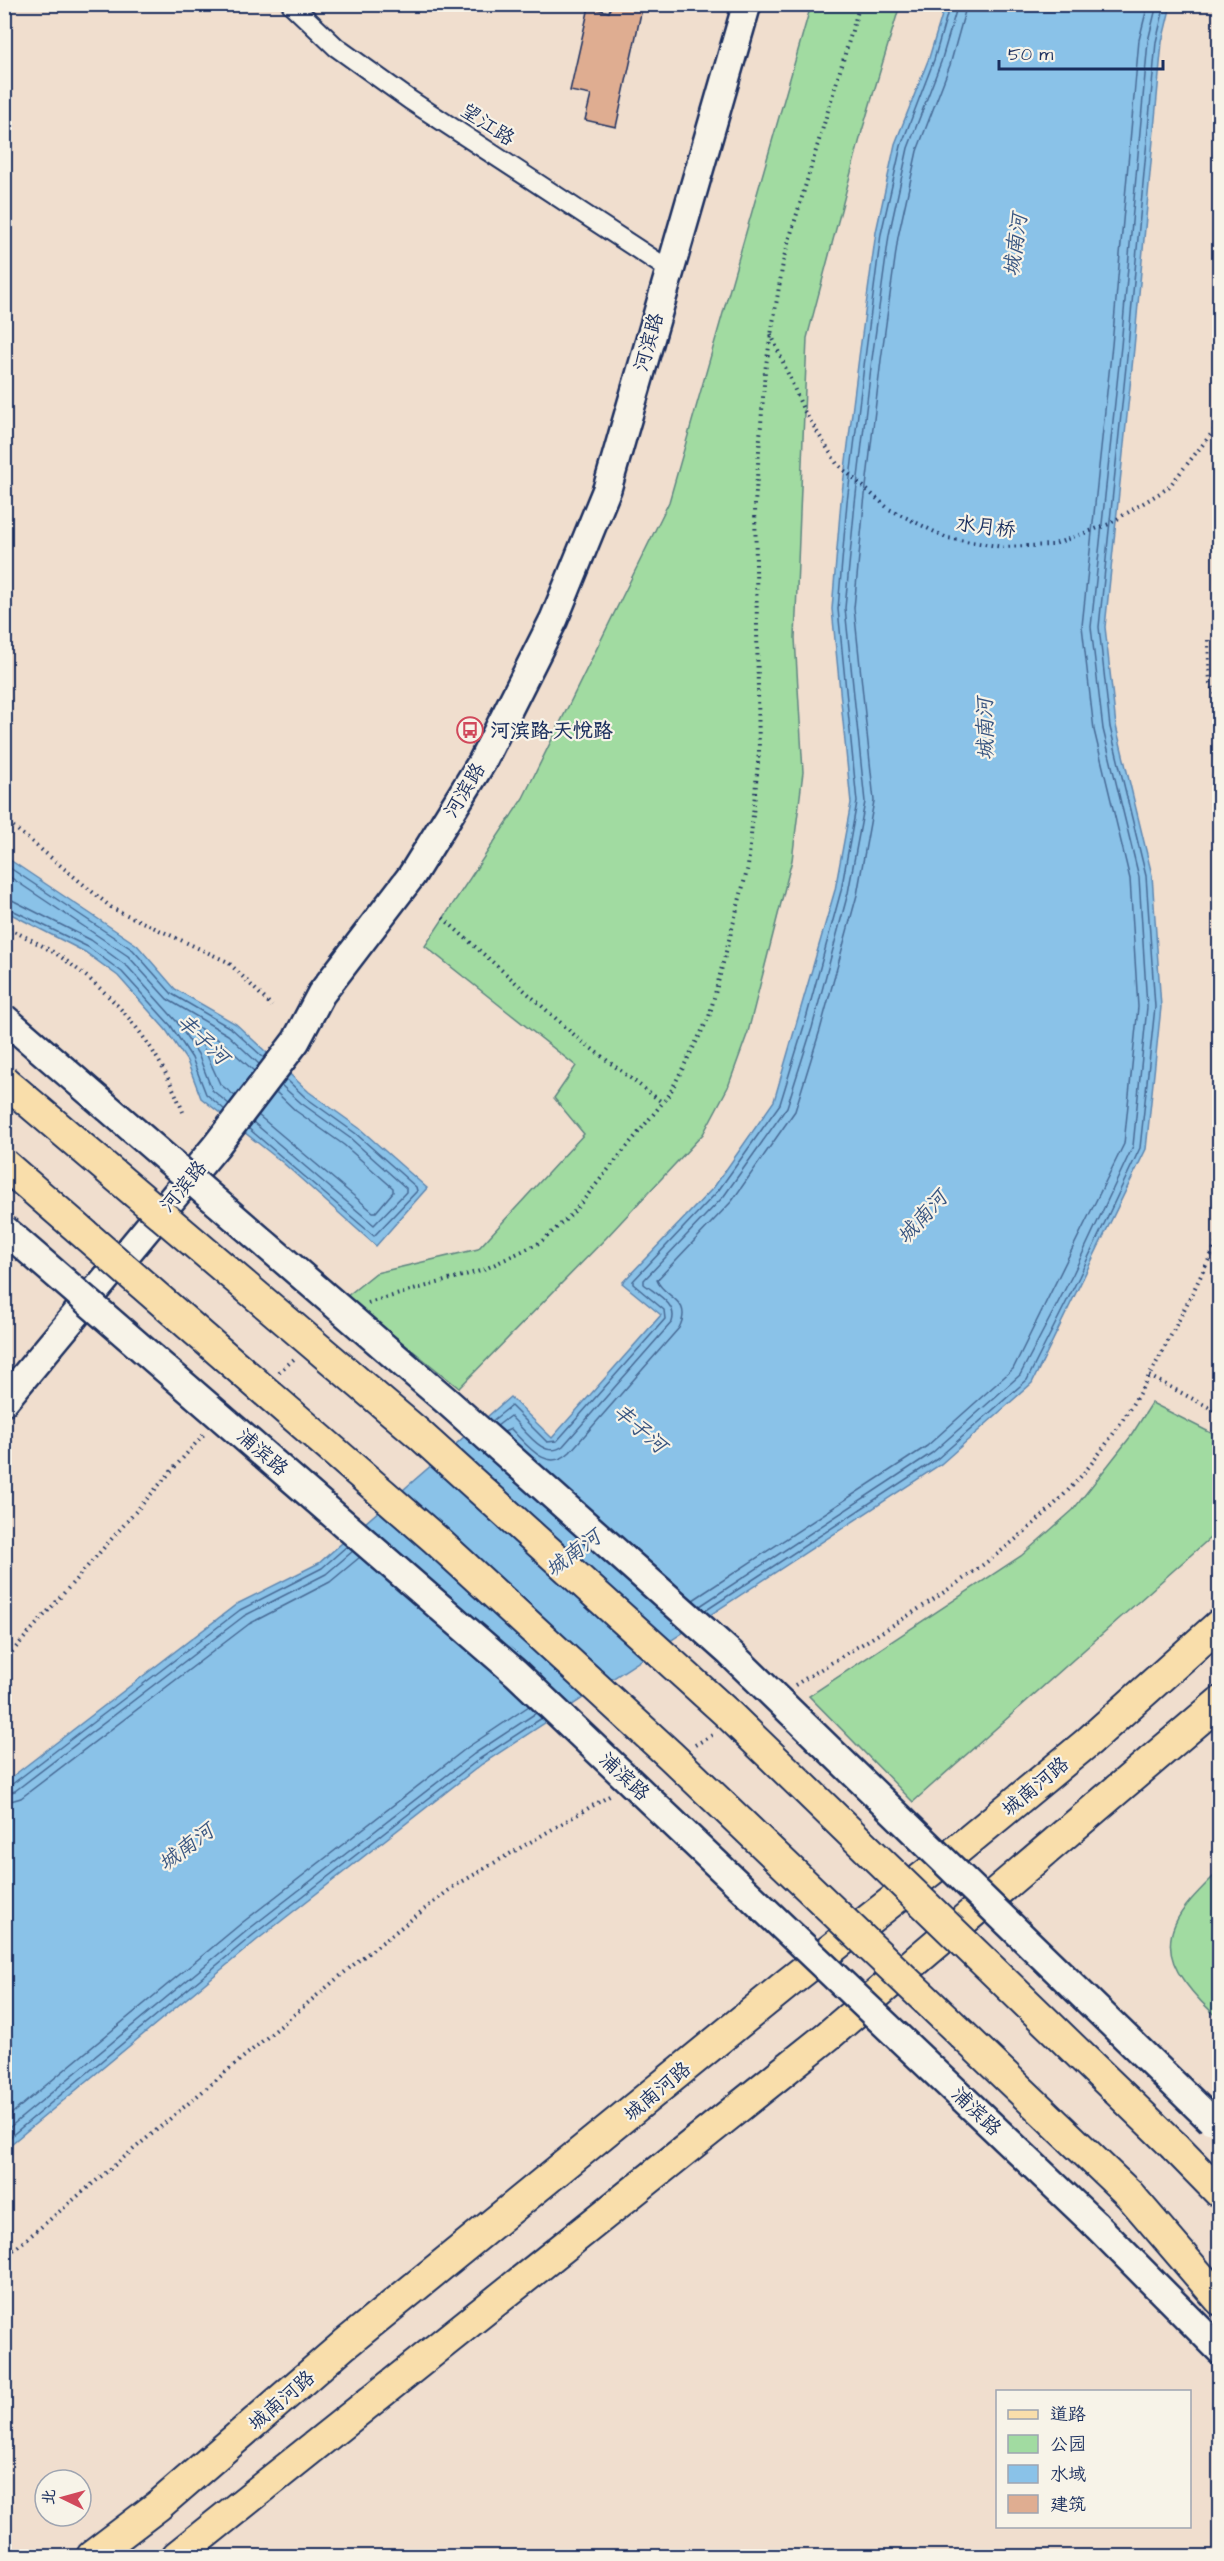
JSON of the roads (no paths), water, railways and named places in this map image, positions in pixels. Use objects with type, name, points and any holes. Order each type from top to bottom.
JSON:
[{"type":"main road","points":[[4,1082],[418,1434],[728,1714],[1220,2193]]},
{"type":"main road","points":[[4,1164],[461,1563],[670,1755],[1129,2194],[1220,2300]]},
{"type":"main road","name":"城南河路","points":[[92,2556],[159,2505],[345,2344],[1088,1742],[1220,1624]]},
{"type":"main road","points":[[177,2556],[829,2035],[1220,1702]]},
{"type":"main road","points":[[1174,2146],[1220,2187]]},
{"type":"street","name":"望江路","points":[[291,4],[336,47],[410,100],[668,269]]},
{"type":"street","name":"河滨路","points":[[4,1401],[216,1146],[296,1041],[321,994],[412,875],[482,762],[554,619],[607,489],[668,269],[747,4]]},
{"type":"street","points":[[4,1018],[450,1404],[730,1653],[1215,2124]]},
{"type":"street","name":"浦滨路","points":[[4,1229],[516,1673],[1095,2224],[1220,2350]]},
{"type":"water","points":[[945,5],[1171,5],[1162,42],[1134,348],[1105,627],[1116,726],[1152,875],[1161,1007],[1146,1149],[1032,1383],[941,1464],[482,1764],[257,1940],[5,2149],[5,1782],[237,1604],[319,1563],[510,1397],[552,1438],[661,1315],[622,1283],[714,1187],[774,1101],[835,890],[851,803],[832,609],[841,501],[876,232],[895,144],[929,58]]},
{"type":"water","name":"丰子河","points":[[4,856],[137,945],[175,989],[236,1024],[309,1092],[359,1128],[427,1188],[376,1246],[282,1162],[201,1098],[187,1061],[166,1030],[118,976],[85,952],[5,911]]},
{"type":"place","name":"河滨路·天悦路","points":[[470,730]]},
{"type":"water label","name":"城南河","points":[[1015,245]]},
{"type":"water label","name":"城南河","points":[[985,729]]},
{"type":"water label","name":"城南河","points":[[922,1217]]},
{"type":"water label","name":"城南河","points":[[573,1553]]},
{"type":"water label","name":"城南河","points":[[186,1847]]}]
